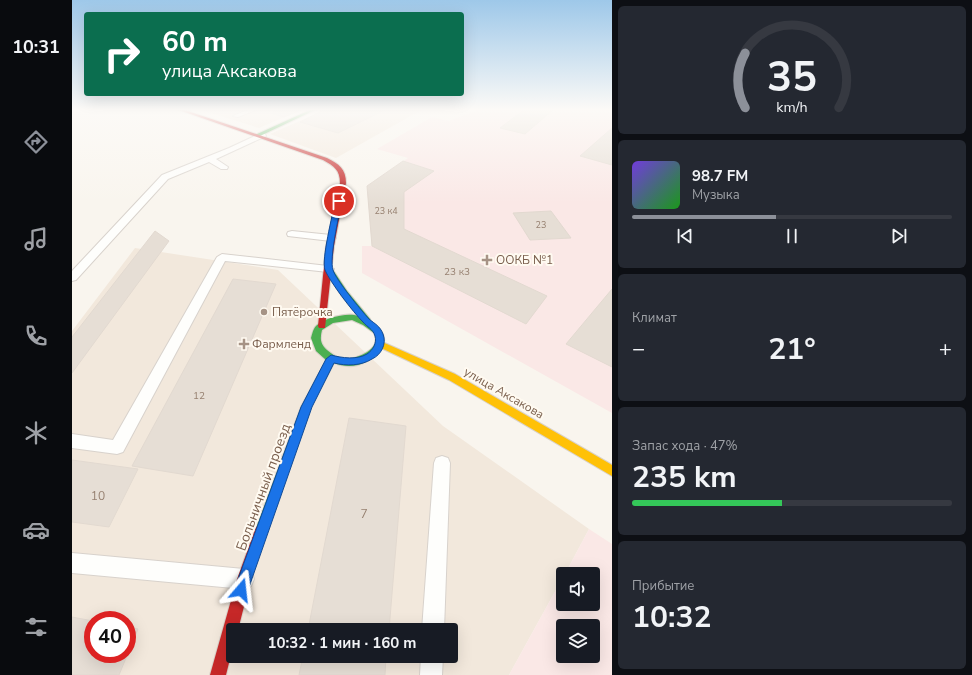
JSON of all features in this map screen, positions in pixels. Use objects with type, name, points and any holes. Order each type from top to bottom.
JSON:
[{"type":"street","points":[[273,140],[325,159],[338,166],[343,175],[343,183],[331,238],[322,326]]},
{"type":"street","points":[[328,270],[344,293],[367,321],[375,327],[379,335],[380,344],[376,351],[362,360],[341,362],[331,359],[323,354],[317,347],[315,340],[317,333],[322,326],[332,320],[339,318],[353,318],[367,321]]},
{"type":"street","name":"улица Аксакова","points":[[380,344],[452,377],[612,471]]},
{"type":"street","name":"Больничный проезд","points":[[218,675],[244,579],[306,407],[331,359]]},
{"type":"lane","points":[[72,278],[165,177],[250,140]]},
{"type":"lane","points":[[210,159],[224,167]]},
{"type":"lane","points":[[292,234],[331,238]]},
{"type":"lane","points":[[72,441],[117,447],[222,257],[328,270]]},
{"type":"lane","points":[[433,623],[442,463]]},
{"type":"lane","points":[[72,563],[244,579]]},
{"type":"lane","points":[[431,675],[432,663]]},
{"type":"shaded area","points":[[288,140],[367,140],[336,158]]},
{"type":"shaded area","name":"ООКБ №1","points":[[392,140],[612,140],[612,413],[362,273],[362,246],[372,246],[367,186],[408,158],[377,149]]},
{"type":"shaded area","points":[[135,248],[278,270],[443,426],[589,529],[569,567],[556,567],[556,590],[509,675],[72,675],[72,331]]},
{"type":"shaded area","points":[[589,529],[612,544],[612,675],[509,675],[556,590],[556,611],[600,611],[600,567],[569,567]]},
{"type":"building","points":[[598,140],[612,140],[612,165],[580,156]]},
{"type":"building","points":[[403,161],[434,171],[404,192],[404,229],[547,296],[526,324],[372,246],[367,186]]},
{"type":"building","points":[[551,211],[571,238],[530,240],[513,213]]},
{"type":"building","points":[[155,231],[169,241],[72,373],[72,337]]},
{"type":"building","points":[[233,279],[276,284],[193,476],[132,466]]},
{"type":"building","points":[[612,289],[612,367],[566,344]]},
{"type":"building","points":[[349,418],[406,426],[390,623],[309,623]]},
{"type":"building","points":[[72,460],[138,469],[109,527],[72,522]]},
{"type":"building","points":[[72,617],[84,619],[84,663],[124,663],[119,675],[72,675]]},
{"type":"building","points":[[302,663],[386,663],[385,675],[299,675]]},
{"type":"traffic: fast","points":[[328,269],[344,293],[367,321]]},
{"type":"traffic: fast","points":[[353,317],[366,323],[377,331],[380,336],[380,341],[377,347],[371,354],[356,362],[342,362],[329,357],[320,349],[316,338],[319,329],[330,321],[353,317]]},
{"type":"traffic: fast","points":[[261,531],[306,407],[331,359]]},
{"type":"traffic: slow","points":[[380,344],[452,377],[612,471]]},
{"type":"traffic: jam","points":[[271,140],[325,159],[338,166],[343,175],[343,183],[330,246],[322,326]]},
{"type":"traffic: jam","points":[[218,675],[244,579],[261,531]]},
{"type":"place","name":"ООКБ №1","points":[[487,260]]},
{"type":"place","name":"Пятёрочка","points":[[264,312]]},
{"type":"place","name":"Фармленд","points":[[244,344]]},
{"type":"route","points":[[241,590],[306,407],[331,359],[341,362],[362,360],[376,351],[380,344],[379,335],[375,327],[367,321],[344,293],[328,270],[330,246],[339,201]]}]
